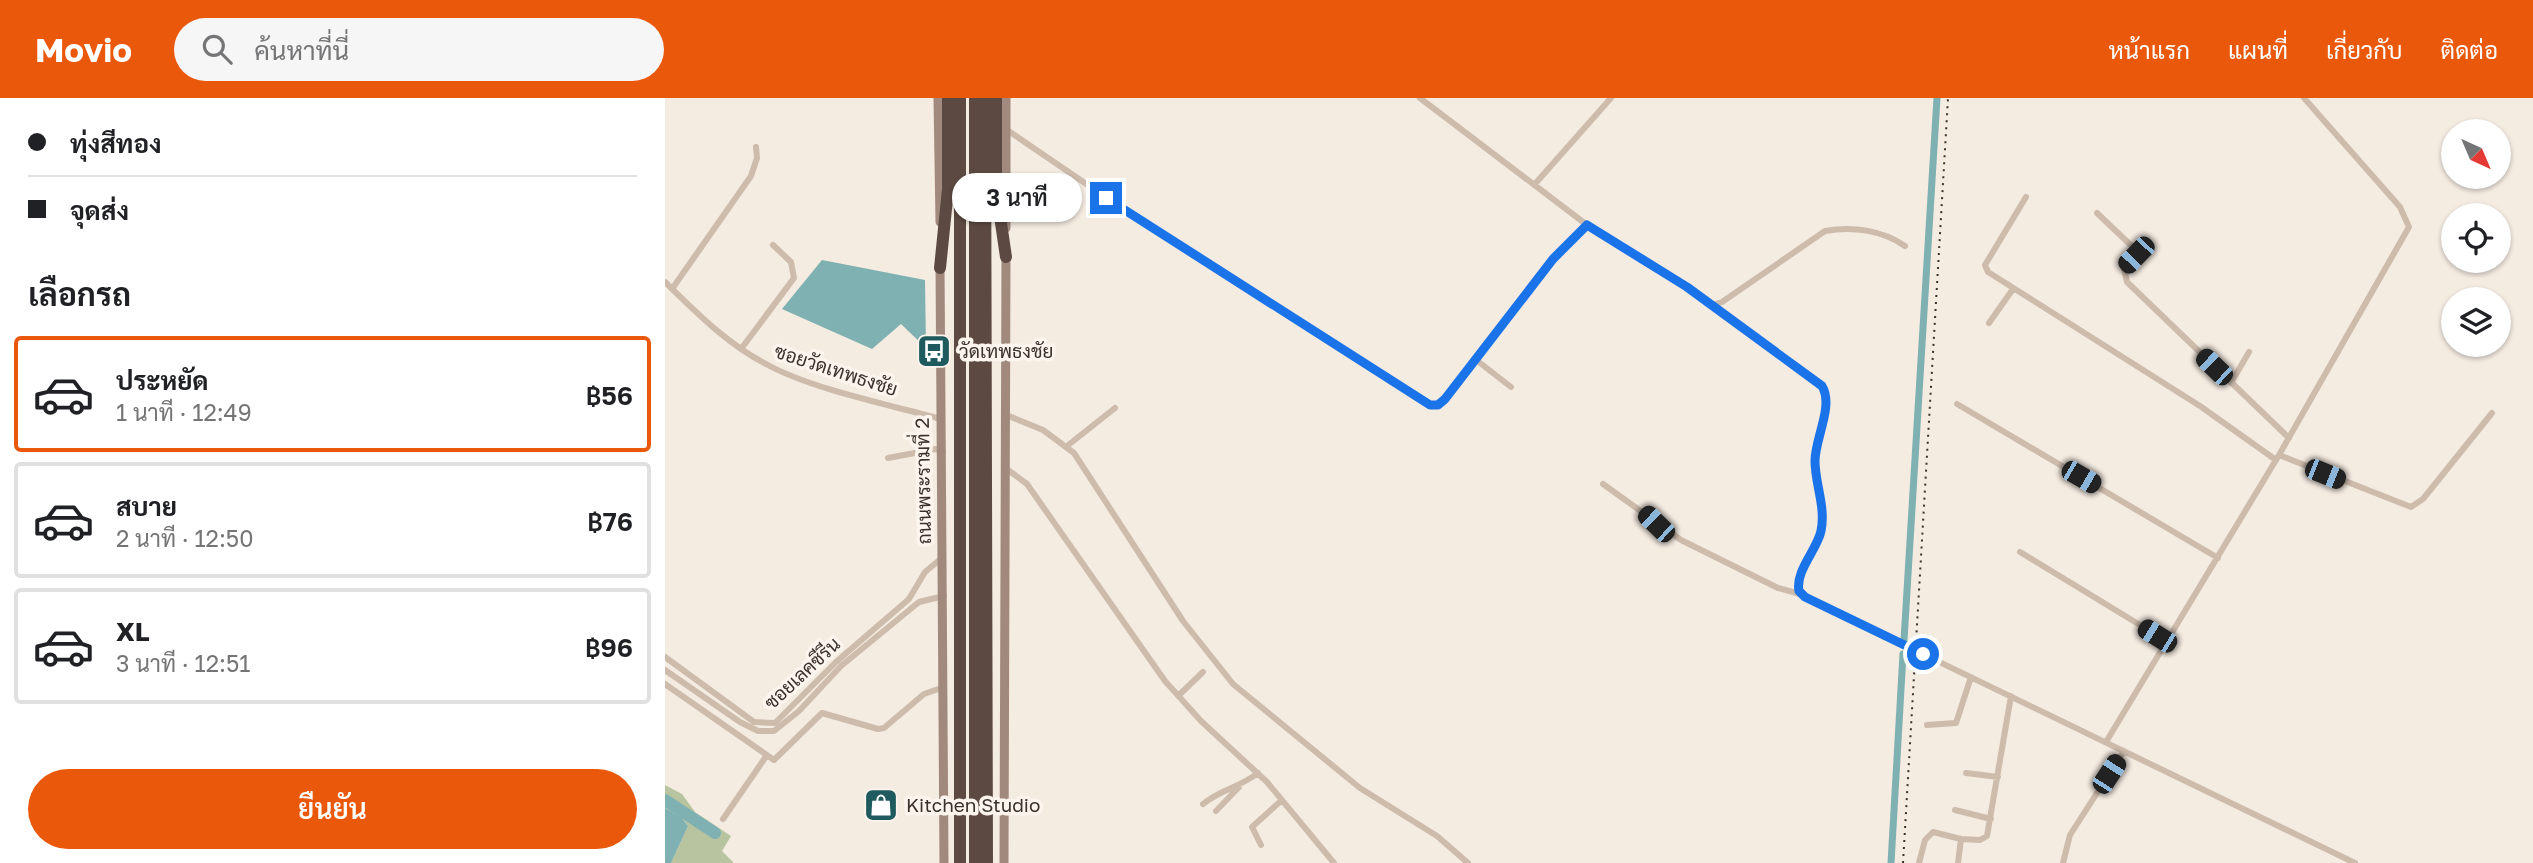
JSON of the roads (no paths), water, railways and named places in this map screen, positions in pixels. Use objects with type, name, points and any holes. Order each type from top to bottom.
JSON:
[{"type":"highway","points":[[940,268],[948,189],[948,98]]},
{"type":"highway","points":[[960,863],[961,98]]},
{"type":"highway","name":"ถนนพระรามที่ 2","points":[[960,863],[961,98]]},
{"type":"highway","points":[[975,98],[975,863]]},
{"type":"highway","points":[[985,98],[987,863]]},
{"type":"highway","points":[[996,98],[996,190],[1006,257]]},
{"type":"highway","points":[[948,189],[962,255]]},
{"type":"highway","points":[[986,256],[996,190]]},
{"type":"main road","name":"ถนนพระรามที่ 2","points":[[939,98],[944,863]]},
{"type":"main road","points":[[1004,863],[1006,98]]},
{"type":"street","points":[[1420,98],[1587,225],[1712,305],[1812,376],[1825,392],[1815,461],[1823,514],[1822,530],[1799,581],[1798,587],[1802,594]]},
{"type":"street","points":[[1534,185],[1611,98]]},
{"type":"street","points":[[2106,742],[2289,438],[2409,227],[2400,207],[2304,98]]},
{"type":"street","points":[[1007,130],[1129,213],[1430,405],[1438,405],[1445,399],[1553,259],[1587,225]]},
{"type":"street","points":[[672,289],[751,176],[757,158],[756,147]]},
{"type":"street","points":[[2026,197],[1985,265],[1988,272],[2277,458],[2411,507],[2423,499],[2492,413]]},
{"type":"street","points":[[2097,212],[2138,251],[2125,268],[2127,282],[2289,438]]},
{"type":"street","points":[[1712,305],[1722,302],[1825,230],[1842,228],[1890,235],[1905,246]]},
{"type":"street","points":[[741,349],[794,278],[791,262],[773,246]]},
{"type":"street","name":"ซอยวัดเทพธงชัย","points":[[665,282],[741,349],[767,365],[820,385],[941,419]]},
{"type":"street","points":[[1989,323],[2013,289]]},
{"type":"street","points":[[2231,383],[2249,352]]},
{"type":"street","points":[[1475,359],[1511,387]]},
{"type":"street","points":[[1957,404],[2218,558]]},
{"type":"street","points":[[1067,446],[1115,408]]},
{"type":"street","points":[[1004,414],[1043,430],[1067,446],[1085,466],[1118,524],[1183,621],[1233,684],[1360,788],[1437,836],[1468,863]]},
{"type":"street","points":[[888,458],[936,449],[943,452]]},
{"type":"street","points":[[1004,467],[1027,484],[1153,665],[1178,696],[1258,773],[1334,863]]},
{"type":"street","points":[[1603,484],[1681,540],[1778,588],[1802,594],[2355,863]]},
{"type":"street","points":[[2020,552],[2168,642]]},
{"type":"street","name":"ซอยเลคซีรีน","points":[[665,670],[742,719],[761,724],[775,723],[909,599],[925,572],[944,557]]},
{"type":"street","name":"ซอยเลคซีรีน","points":[[839,664],[919,602],[944,596]]},
{"type":"street","name":"ซอยเลคซีรีน","points":[[665,657],[742,719]]},
{"type":"street","points":[[1178,696],[1203,673]]},
{"type":"street","points":[[1927,725],[1956,723],[1971,677]]},
{"type":"street","points":[[665,684],[774,760],[811,720],[822,713],[884,728],[924,694],[944,687]]},
{"type":"street","points":[[1919,863],[1924,840],[1933,832],[1961,839],[1985,838],[1991,819],[2011,696]]},
{"type":"street","points":[[2063,863],[2070,835],[2124,751]]},
{"type":"street","points":[[723,819],[767,755]]},
{"type":"street","points":[[1216,811],[1239,787],[1258,773]]},
{"type":"street","points":[[1966,774],[1998,777]]},
{"type":"street","points":[[1203,804],[1220,791],[1239,787]]},
{"type":"street","points":[[1261,845],[1252,827],[1282,800]]},
{"type":"street","points":[[1955,810],[1991,819]]},
{"type":"street","points":[[1958,863],[1961,839]]},
{"type":"water","points":[[822,260],[925,280],[926,348],[901,324],[872,349],[782,309]]},
{"type":"water","points":[[665,808],[681,817],[688,826],[671,863],[665,863]]},
{"type":"waterway","points":[[1904,640],[1937,98]]},
{"type":"waterway","points":[[1891,863],[1903,654]]},
{"type":"waterway","points":[[665,800],[715,833]]},
{"type":"railway","points":[[1903,863],[1948,98]]},
{"type":"place","name":"วัดเทพธงชัย","points":[[934,351]]},
{"type":"place","name":"Kitchen Studio","points":[[881,805]]}]
